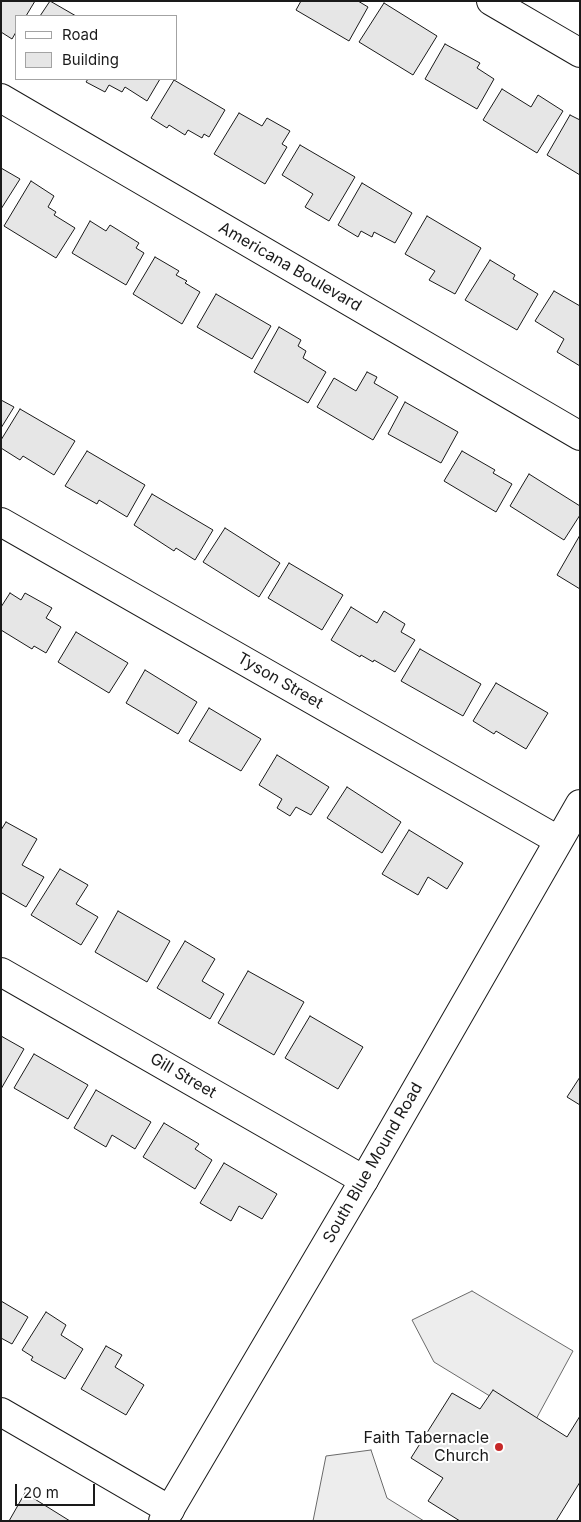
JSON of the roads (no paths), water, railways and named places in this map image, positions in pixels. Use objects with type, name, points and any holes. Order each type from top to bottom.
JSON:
[{"type":"street","points":[[491,1],[580,53]]},
{"type":"street","name":"Americana Boulevard","points":[[1,98],[580,436]]},
{"type":"street","name":"Tyson Street","points":[[1,522],[558,840]]},
{"type":"street","name":"South Blue Mound Road","points":[[166,1515],[364,1180],[580,804]]},
{"type":"street","name":"Gill Street","points":[[1,972],[364,1180]]},
{"type":"street","points":[[1,1412],[166,1515]]},
{"type":"place","name":"Faith Tabernacle Church","points":[[499,1447]]}]
